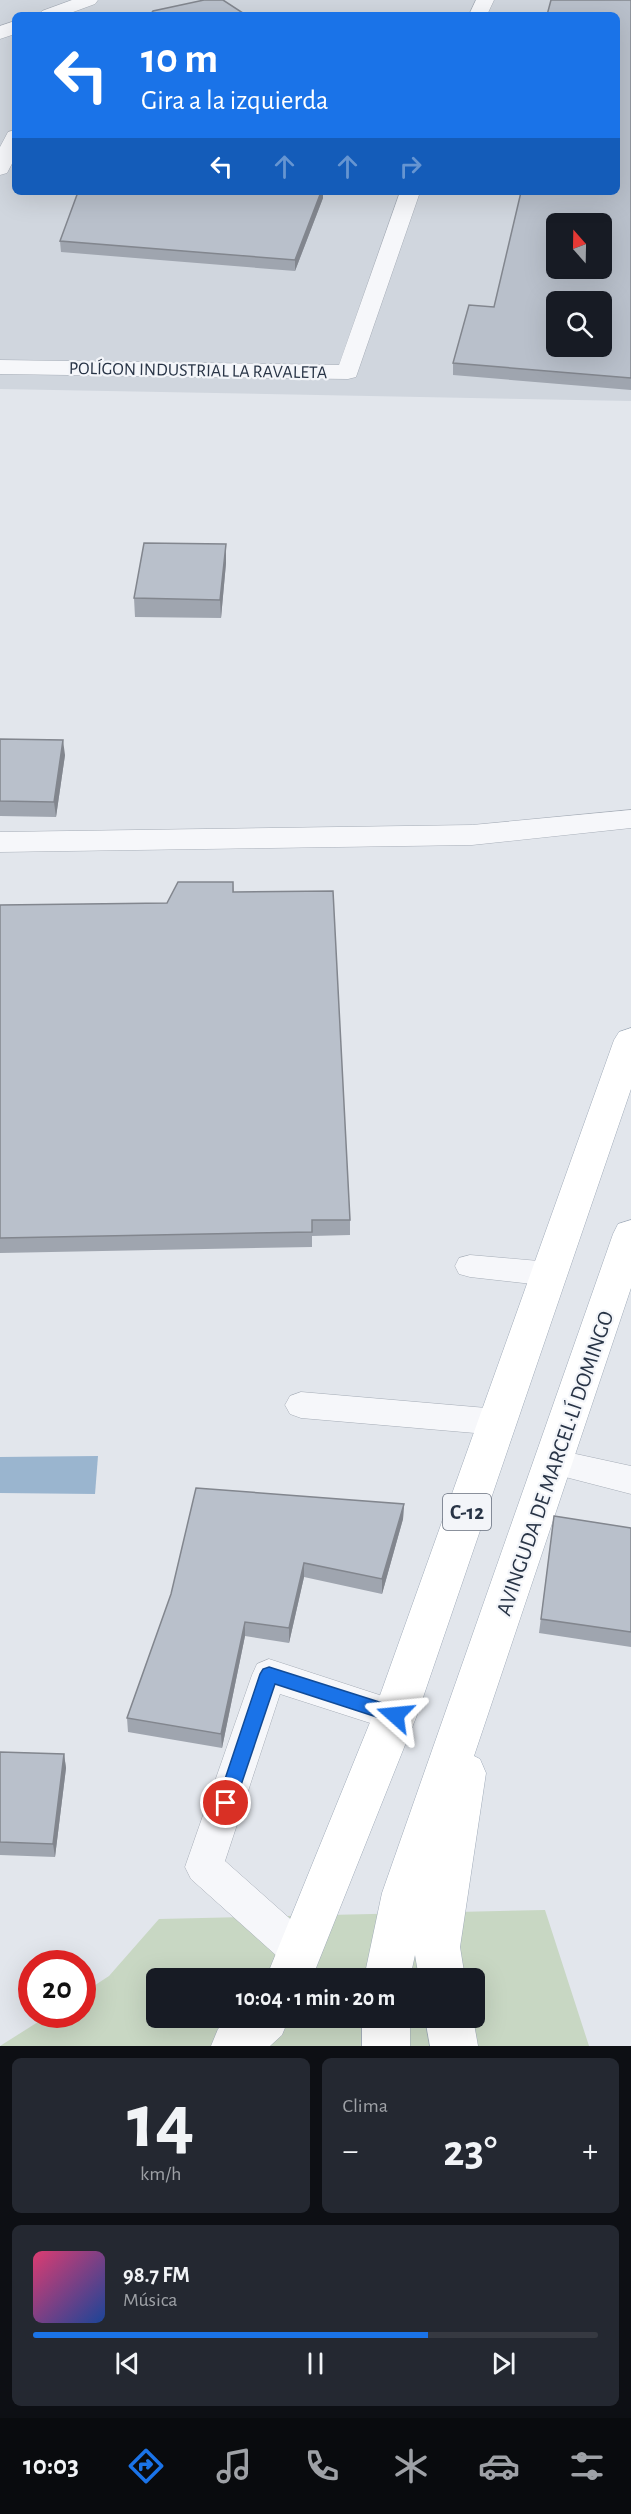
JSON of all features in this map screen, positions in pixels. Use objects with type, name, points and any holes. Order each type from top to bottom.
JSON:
[{"type":"main road","name":"C-12","points":[[295,1966],[395,1715],[631,1040]]},
{"type":"main road","name":"AVINGUDA DE MARCEL·LÍ DOMINGO","points":[[476,1692],[631,1234]]},
{"type":"main road","points":[[389,1968],[405,1893],[476,1692]]},
{"type":"main road","points":[[440,1968],[437,1947],[476,1692]]},
{"type":"main road","points":[[235,2046],[254,2028]]},
{"type":"main road","points":[[386,2028],[386,2046]]},
{"type":"main road","points":[[451,2028],[454,2046]]},
{"type":"street","points":[[56,12],[89,0]]},
{"type":"street","points":[[0,169],[12,143]]},
{"type":"street","name":"POLÍGON INDUSTRIAL LA RAVALETA","points":[[0,367],[348,372],[410,195]]},
{"type":"street","points":[[0,842],[472,835],[631,819]]},
{"type":"lane","points":[[470,1266],[550,1274]]},
{"type":"lane","points":[[301,1405],[498,1422]]},
{"type":"lane","points":[[554,1462],[631,1480]]},
{"type":"lane","points":[[295,1966],[204,1867],[269,1674],[395,1715]]},
{"type":"shaded area","points":[[0,0],[631,0],[631,401],[0,389]]},
{"type":"green space","points":[[545,1910],[589,2046],[0,2046],[28,2028],[96,2028],[96,1984],[109,1976],[159,1919]]},
{"type":"water","points":[[98,1456],[95,1494],[0,1493],[0,1457]]},
{"type":"building","points":[[204,0],[223,0],[241,12],[152,12]]},
{"type":"building","points":[[551,0],[631,0],[631,378],[453,363],[469,305],[494,307],[520,195],[620,195],[620,12],[548,12]]},
{"type":"building","points":[[77,195],[320,195],[295,260],[60,241]]},
{"type":"building","points":[[144,543],[226,544],[220,600],[134,598]]},
{"type":"building","points":[[0,739],[63,740],[54,802],[0,801]]},
{"type":"building","points":[[178,882],[233,882],[233,892],[333,891],[350,1220],[312,1220],[312,1232],[0,1238],[0,905],[167,903]]},
{"type":"building","points":[[196,1488],[404,1504],[382,1579],[304,1563],[289,1628],[245,1622],[221,1734],[127,1718],[171,1594]]},
{"type":"building","points":[[554,1516],[631,1528],[631,1632],[541,1619]]},
{"type":"building","points":[[0,1752],[64,1754],[53,1844],[0,1842]]},
{"type":"route","points":[[226,1803],[269,1674],[395,1715]]}]
